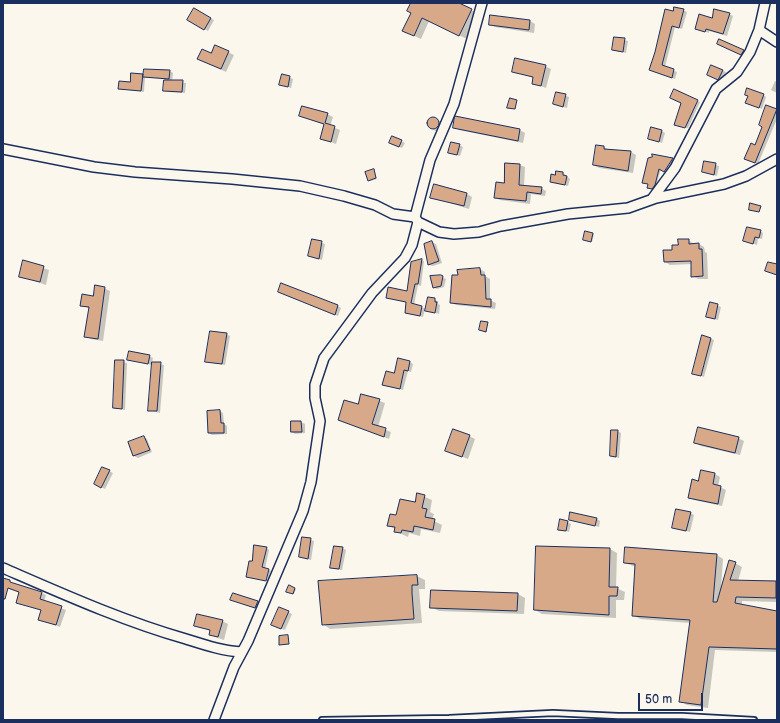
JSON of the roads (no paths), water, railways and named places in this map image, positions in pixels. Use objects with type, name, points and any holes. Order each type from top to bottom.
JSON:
[{"type":"street","points":[[214,720],[234,667],[242,652],[303,511],[310,482],[320,421],[315,398],[315,385],[321,364],[337,338],[356,312],[405,258],[412,245],[430,160],[454,104],[482,3]]},
{"type":"street","points":[[652,199],[675,168],[716,89],[737,72],[750,52],[759,30],[766,3]]},
{"type":"street","points":[[759,30],[777,42]]},
{"type":"street","points":[[3,149],[94,167],[135,172],[300,186],[375,205],[392,214],[417,220],[439,232],[454,234],[479,232],[501,226],[568,214],[628,208],[652,199],[724,184],[746,176],[777,159]]},
{"type":"street","points":[[3,568],[116,615],[162,632],[227,651],[242,652]]},
{"type":"lane","points":[[322,720],[449,718],[553,713],[606,718],[682,716],[754,720]]}]
